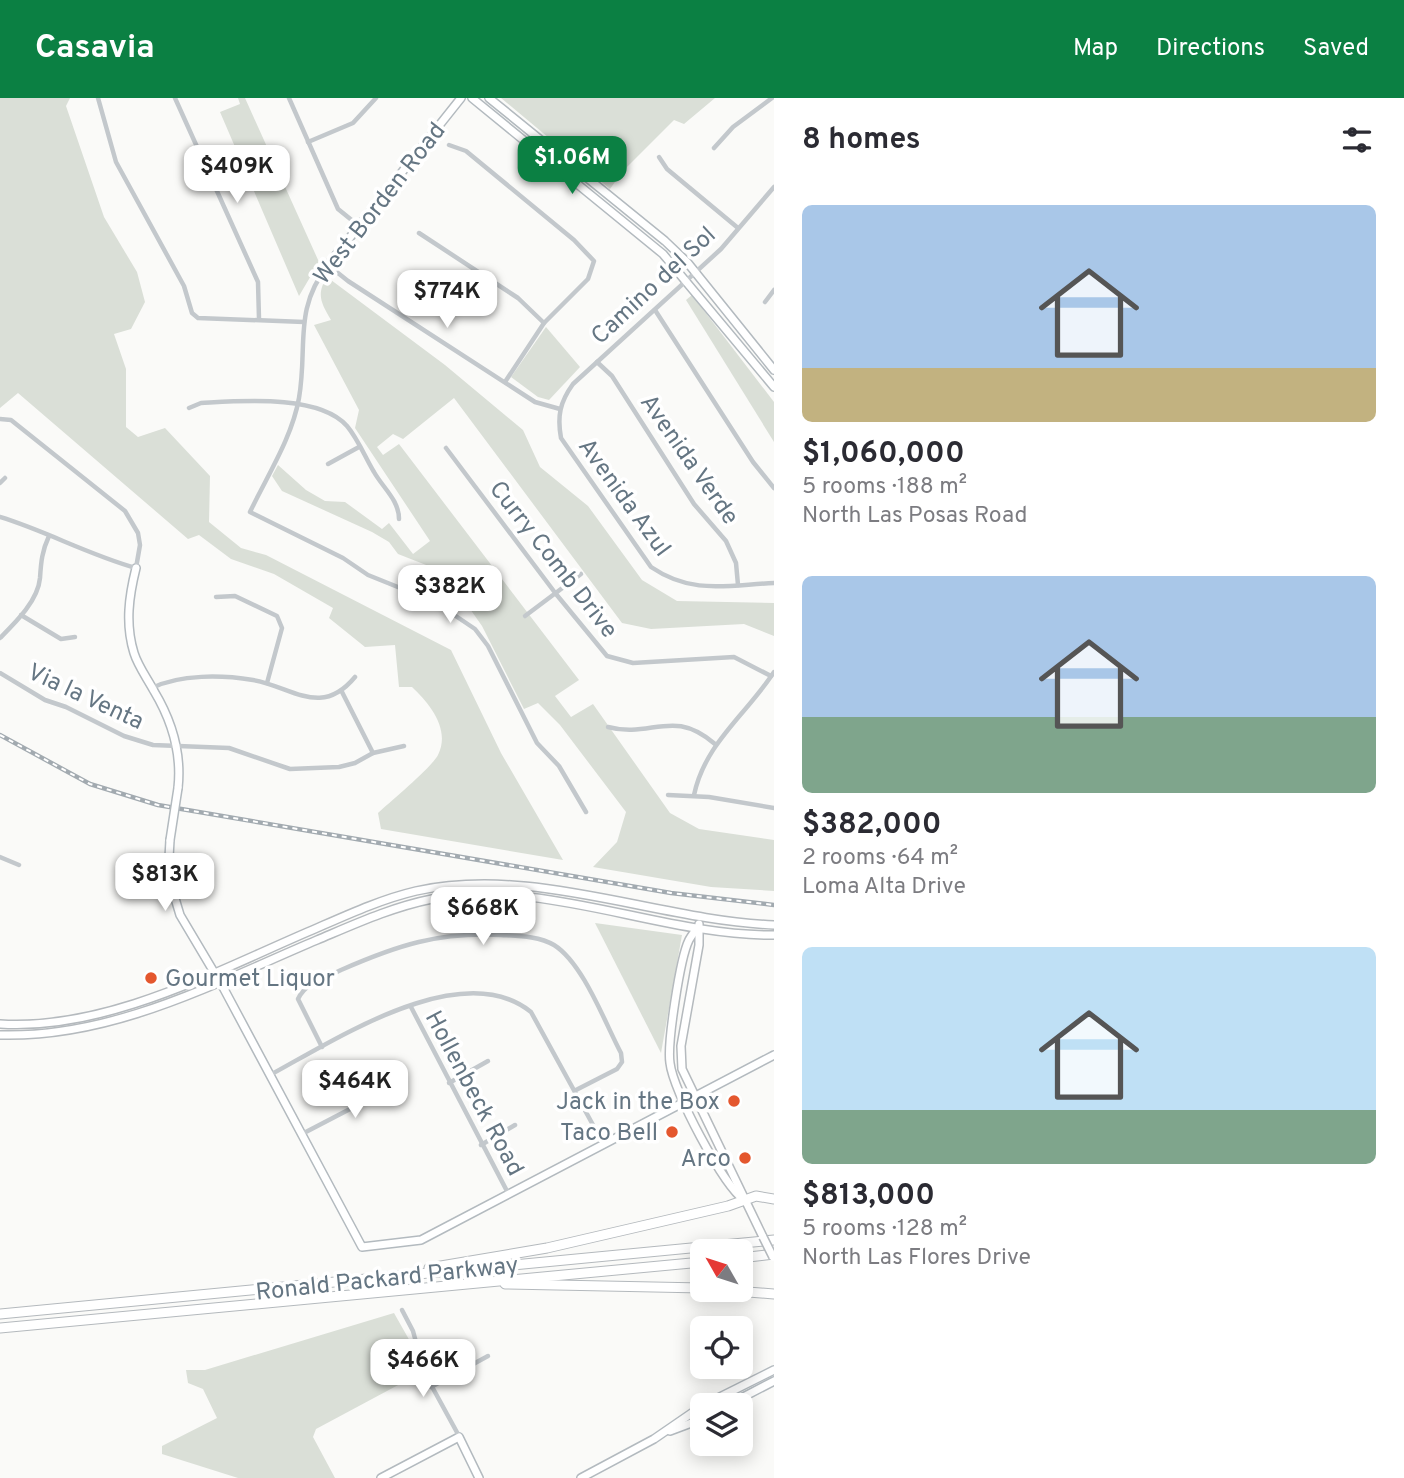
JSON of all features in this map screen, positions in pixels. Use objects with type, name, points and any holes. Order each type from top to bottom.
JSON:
[{"type":"highway","points":[[362,1280],[547,1248],[756,1196],[774,1199]]},
{"type":"highway","name":"Ronald Packard Parkway","points":[[0,1314],[774,1240]]},
{"type":"highway","points":[[753,1258],[774,1257]]},
{"type":"highway","name":"Ronald Packard Parkway","points":[[0,1328],[690,1263]]},
{"type":"highway","points":[[496,1281],[514,1286],[690,1288]]},
{"type":"highway","points":[[753,1292],[774,1294]]},
{"type":"main road","name":"West Borden Road","points":[[328,265],[461,98]]},
{"type":"main road","points":[[472,98],[650,242],[688,280],[774,387]]},
{"type":"main road","points":[[489,98],[651,229],[695,273],[774,370]]},
{"type":"main road","points":[[136,568],[129,603],[134,656],[165,710],[176,744],[178,788],[168,874],[180,915],[214,971],[362,1247],[421,1240],[774,1055]]},
{"type":"main road","points":[[0,1024],[41,1024],[97,1015],[214,971],[360,909],[416,891],[485,884],[580,895],[700,916],[774,925]]},
{"type":"main road","points":[[0,1035],[44,1035],[95,1027],[140,1013],[365,919],[433,899],[504,895],[698,926],[774,935]]},
{"type":"main road","points":[[700,916],[699,945],[681,1046],[682,1069],[774,1257]]},
{"type":"main road","points":[[698,926],[688,941],[670,1040],[669,1062],[685,1102],[732,1192],[744,1200]]},
{"type":"main road","points":[[729,1393],[774,1370]]},
{"type":"main road","points":[[751,1393],[774,1381]]},
{"type":"main road","points":[[580,1478],[666,1432],[690,1412]]},
{"type":"main road","points":[[666,1432],[690,1425]]},
{"type":"main road","points":[[381,1478],[459,1437],[479,1478]]},
{"type":"street","points":[[98,98],[116,162],[184,286],[192,313],[198,318],[304,322]]},
{"type":"street","points":[[175,98],[258,282],[259,319]]},
{"type":"street","points":[[289,98],[338,209],[359,226]]},
{"type":"street","points":[[308,142],[353,123],[376,98]]},
{"type":"street","points":[[714,148],[733,127],[772,98]]},
{"type":"street","points":[[449,145],[466,151],[575,240],[594,261],[588,279],[544,323],[505,382]]},
{"type":"street","points":[[659,157],[667,169],[738,228]]},
{"type":"street","name":"Camino del Sol","points":[[560,409],[573,384],[688,280],[774,187]]},
{"type":"street","points":[[419,233],[518,298],[544,323]]},
{"type":"street","points":[[328,265],[348,281],[535,402],[560,409]]},
{"type":"street","name":"West Borden Road","points":[[328,265],[312,288],[304,322],[298,404],[293,424],[250,512],[343,558],[368,575],[435,601],[461,617],[488,646],[537,743],[559,766],[586,812]]},
{"type":"street","points":[[765,302],[774,290]]},
{"type":"street","points":[[655,310],[753,462],[774,488]]},
{"type":"street","name":"Avenida Verde","points":[[597,362],[612,376],[694,503],[726,541],[736,563],[738,585]]},
{"type":"street","points":[[189,408],[212,402],[298,404],[338,417],[348,426],[399,508],[399,519]]},
{"type":"street","name":"Avenida Azul","points":[[560,409],[561,439],[651,567],[669,579],[688,585],[774,583]]},
{"type":"street","points":[[0,419],[11,420],[22,428],[125,511],[138,533],[140,545],[136,568],[105,559],[0,517]]},
{"type":"street","points":[[328,464],[359,447]]},
{"type":"street","name":"Curry Comb Drive","points":[[446,447],[599,650],[616,661],[633,663],[734,657],[773,674]]},
{"type":"street","points":[[0,483],[5,478]]},
{"type":"street","points":[[0,638],[35,595],[40,579],[40,559],[49,536]]},
{"type":"street","points":[[525,616],[581,574]]},
{"type":"street","points":[[216,597],[234,596],[277,616],[281,621],[282,628],[267,683]]},
{"type":"street","points":[[21,615],[61,639],[75,637]]},
{"type":"street","name":"Via la Venta","points":[[0,673],[30,693],[66,706],[124,736],[153,745],[229,748],[290,769],[339,767],[355,763],[373,753],[404,746]]},
{"type":"street","points":[[694,795],[701,766],[715,744],[755,702],[773,674]]},
{"type":"street","points":[[152,688],[167,680],[235,678],[267,683],[312,699],[342,692],[355,677]]},
{"type":"street","points":[[342,692],[373,753]]},
{"type":"street","points":[[608,727],[683,724],[702,733],[715,744]]},
{"type":"street","points":[[668,795],[694,795],[774,808]]},
{"type":"street","points":[[0,857],[19,865]]},
{"type":"street","points":[[322,1047],[298,999],[307,986],[380,953],[425,938],[464,933],[523,936],[554,945],[568,956],[621,1054],[622,1062],[617,1069],[576,1090]]},
{"type":"street","points":[[270,1075],[369,1021],[456,994],[483,992],[516,1000],[540,1024],[604,1145]]},
{"type":"street","name":"Hollenbeck Road","points":[[411,1007],[509,1195]]},
{"type":"street","points":[[449,1083],[488,1061]]},
{"type":"street","points":[[301,1135],[398,1084]]},
{"type":"street","points":[[481,1145],[515,1125]]},
{"type":"street","points":[[402,1310],[431,1387],[459,1437]]},
{"type":"street","points":[[431,1387],[488,1356]]},
{"type":"shaded area","points":[[0,98],[70,98],[66,106],[104,217],[137,272],[145,302],[131,329],[114,334],[126,369],[126,427],[138,437],[165,428],[210,476],[209,522],[241,548],[266,555],[451,650],[501,753],[563,860],[381,829],[378,813],[428,768],[438,755],[442,736],[436,717],[425,701],[412,687],[399,687],[395,645],[365,647],[329,618],[333,608],[274,574],[231,559],[199,535],[188,539],[18,393],[0,408]]},
{"type":"shaded area","points":[[238,98],[245,98],[319,262],[299,296],[220,112],[240,104]]},
{"type":"shaded area","points":[[501,98],[715,98],[684,124],[674,120],[622,172],[610,189]]},
{"type":"shaded area","points":[[327,277],[445,365],[523,430],[540,467],[588,506],[642,580],[677,601],[774,603],[774,636],[744,624],[651,629],[622,623],[454,398],[403,439],[393,434],[377,447],[383,455],[399,444],[579,680],[555,696],[571,717],[593,704],[670,813],[699,829],[774,840],[774,891],[711,887],[593,867],[617,842],[626,812],[560,725],[538,703],[524,709],[482,626],[444,572],[398,554],[389,542],[372,532],[282,491],[272,476],[278,465],[306,490],[325,501],[345,502],[382,529],[389,523],[413,554],[430,541],[355,428],[359,410],[314,325],[331,320],[321,299]]},
{"type":"shaded area","points":[[692,295],[774,402],[774,442],[686,300]]},
{"type":"shaded area","points":[[546,327],[580,367],[549,400],[538,397],[511,377]]},
{"type":"shaded area","points":[[595,923],[682,935],[661,1053]]},
{"type":"shaded area","points":[[394,1313],[428,1373],[415,1376],[316,1429],[313,1437],[335,1478],[238,1478],[162,1454],[162,1446],[217,1418],[203,1389],[188,1383],[186,1370],[205,1370]]},
{"type":"railway","points":[[0,735],[90,784],[158,805],[671,893],[774,905]]},
{"type":"place","name":"Gourmet Liquor","points":[[151,978]]},
{"type":"place","name":"Jack in the Box","points":[[734,1101]]},
{"type":"place","name":"Taco Bell","points":[[672,1132]]},
{"type":"place","name":"Arco","points":[[745,1158]]}]
